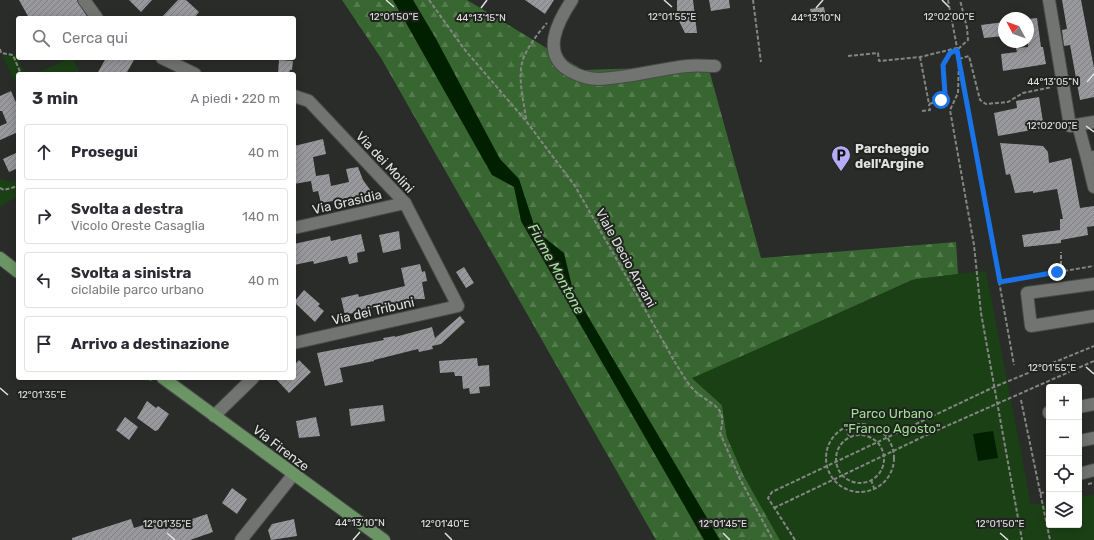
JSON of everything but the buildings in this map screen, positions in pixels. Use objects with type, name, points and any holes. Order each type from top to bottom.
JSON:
[{"type":"main road","points":[[0,258],[16,270]]},
{"type":"main road","name":"Via Firenze","points":[[166,380],[293,475],[384,540]]},
{"type":"street","points":[[84,0],[96,16]]},
{"type":"street","points":[[572,0],[562,15],[554,35],[554,54],[563,67],[579,76],[641,82],[655,79],[688,66],[715,66]]},
{"type":"street","points":[[1049,0],[1063,85],[1074,126],[1091,158],[1094,187]]},
{"type":"street","points":[[166,60],[191,72]]},
{"type":"street","name":"Via dei Molini","points":[[296,97],[309,102],[405,203],[458,306]]},
{"type":"street","points":[[1074,126],[1094,122]]},
{"type":"street","name":"Via Grasidia","points":[[296,228],[405,203]]},
{"type":"street","points":[[1094,284],[1026,293],[1031,326],[1094,316]]},
{"type":"street","name":"Via dei Tribuni","points":[[296,343],[458,306]]},
{"type":"street","points":[[214,416],[252,380]]},
{"type":"street","points":[[1082,406],[1094,404]]},
{"type":"street","points":[[1082,440],[1094,438]]},
{"type":"street","points":[[1082,473],[1094,470]]},
{"type":"street","points":[[242,540],[293,475]]},
{"type":"path","name":"Viale Decio Anzani","points":[[429,0],[465,50],[526,121],[576,186],[676,364],[695,391],[714,404],[722,414],[723,424],[720,433],[740,480],[773,540]]},
{"type":"path","points":[[753,0],[761,62]]},
{"type":"path","points":[[948,0],[1014,365]]},
{"type":"path","points":[[929,104],[941,100],[945,94],[943,65],[950,53],[968,40],[967,28],[960,0]]},
{"type":"path","points":[[526,121],[521,74],[522,62],[545,25],[553,17],[562,15]]},
{"type":"path","points":[[0,49],[1,52],[13,54],[20,72]]},
{"type":"path","points":[[848,56],[878,53],[879,61],[920,57],[957,49]]},
{"type":"path","points":[[959,59],[969,56],[980,100],[986,104],[1008,102],[1023,93],[1063,85]]},
{"type":"path","points":[[920,57],[930,110],[922,111]]},
{"type":"path","points":[[959,59],[958,93],[950,110],[974,245],[981,313],[1022,540]]},
{"type":"path","points":[[0,188],[4,190],[16,187]]},
{"type":"path","points":[[1061,272],[1062,252]]},
{"type":"path","points":[[1000,282],[1094,266]]},
{"type":"path","points":[[795,540],[768,498],[772,492],[994,387],[1094,346]]},
{"type":"path","points":[[774,508],[884,455],[1094,361]]},
{"type":"path","points":[[1020,400],[1050,540]]},
{"type":"path","points":[[864,424],[880,431],[887,438],[893,452],[892,469],[888,477],[874,488],[866,491],[848,490],[833,480],[827,466],[826,452],[831,439],[846,427],[864,424]]},
{"type":"path","points":[[846,427],[850,436]]},
{"type":"path","points":[[865,434],[878,442],[884,455],[881,470],[871,480],[856,483],[842,476],[836,462],[838,447],[850,436],[865,434]]},
{"type":"path","points":[[871,480],[874,488]]},
{"type":"path","points":[[1040,493],[1046,492]]},
{"type":"green space","points":[[342,0],[467,0],[583,70],[708,66],[761,258],[956,242],[958,274],[912,280],[693,379],[722,405],[727,437],[744,476],[780,540],[656,540],[381,58]]},
{"type":"green space","points":[[14,53],[16,60],[18,60],[25,72],[16,72],[16,83],[3,57]]},
{"type":"green space","points":[[66,60],[74,60],[79,72],[39,72]]},
{"type":"green space","points":[[0,179],[11,182],[16,180],[16,197],[0,207]]},
{"type":"green space","name":"Parco Urbano \"Franco Agosto\"","points":[[986,271],[1031,505],[1046,502],[1046,528],[1082,528],[1082,497],[1094,495],[1094,540],[780,540],[744,476],[727,437],[722,405],[692,378],[916,279]]},
{"type":"water","name":"Fiume Montone","points":[[393,0],[413,0],[435,37],[500,159],[519,179],[536,231],[564,253],[573,291],[720,540],[704,540],[521,221],[514,187],[492,175]]},
{"type":"water","points":[[993,431],[998,458],[978,461],[973,434]]},
{"type":"place","name":"Parcheggio dell'Argine","points":[[841,172]]},
{"type":"route","points":[[941,100],[945,94],[943,65],[950,53],[957,50],[1000,282],[1057,272]]}]
